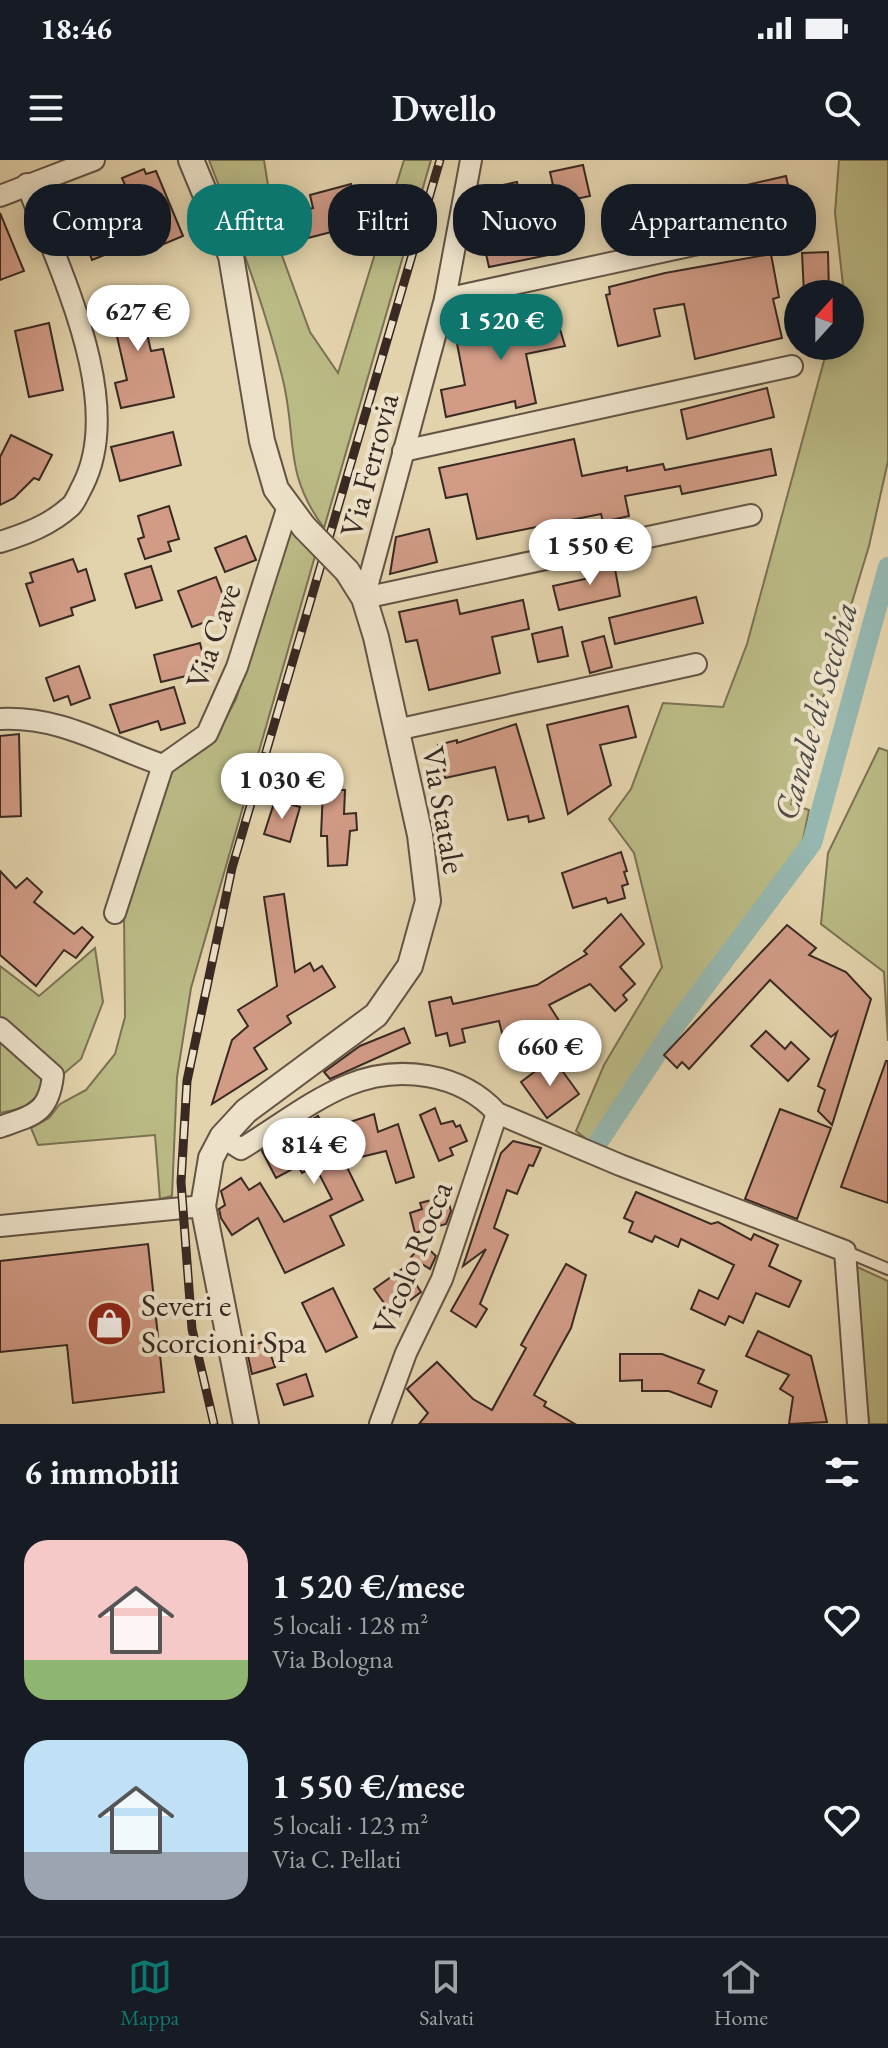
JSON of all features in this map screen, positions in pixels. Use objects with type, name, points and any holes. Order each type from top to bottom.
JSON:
[{"type":"street","points":[[27,184],[94,160]]},
{"type":"street","name":"Via Statale","points":[[191,160],[231,256],[262,441],[276,489],[304,527],[347,571],[364,598],[420,835],[428,901],[410,966],[376,1015],[268,1094],[222,1137],[211,1158],[203,1206],[244,1421]]},
{"type":"street","name":"Via Ferrovia","points":[[364,598],[445,299],[471,160]]},
{"type":"street","points":[[0,196],[24,185]]},
{"type":"street","points":[[0,542],[38,530],[73,504],[94,463],[98,413],[90,365],[54,256]]},
{"type":"street","points":[[445,299],[643,256]]},
{"type":"street","points":[[403,451],[792,366]]},
{"type":"street","name":"Via Cave","points":[[163,765],[207,734],[237,667],[288,506]]},
{"type":"street","points":[[364,598],[751,515]]},
{"type":"street","points":[[396,730],[696,664]]},
{"type":"street","points":[[0,719],[33,718],[66,727],[163,765],[115,913]]},
{"type":"street","points":[[0,1028],[53,1075],[50,1099],[34,1115],[0,1127]]},
{"type":"street","points":[[222,1137],[241,1149],[349,1085],[396,1073],[443,1078],[484,1098],[497,1113],[620,1165],[845,1251],[858,1424]]},
{"type":"street","name":"Vicolo Rocca","points":[[380,1424],[406,1353],[442,1279],[497,1113]]},
{"type":"street","points":[[0,1226],[203,1206]]},
{"type":"lane","points":[[845,1251],[888,1269]]},
{"type":"green space","points":[[209,160],[264,160],[268,184],[218,184]]},
{"type":"green space","points":[[404,160],[431,160],[424,184],[397,184]]},
{"type":"green space","points":[[839,160],[888,160],[888,461],[869,546],[791,804],[809,810],[802,845],[589,1141],[576,1131],[604,1065],[662,967],[634,853],[609,819],[631,789],[663,703],[723,707],[747,644],[824,360],[864,360],[864,280],[842,280],[835,213]]},
{"type":"green space","points":[[245,256],[282,256],[310,332],[338,373],[374,256],[403,256],[324,528],[311,508],[296,471],[282,376]]},
{"type":"green space","points":[[290,526],[315,556],[191,988],[177,1077],[172,1196],[160,1199],[155,1135],[38,1145],[31,1128],[49,1118],[60,1104],[86,1090],[115,1054],[125,1017],[124,912],[172,771],[212,744],[236,699]]},
{"type":"green space","points":[[879,748],[888,751],[888,1041],[884,972],[821,924],[828,853]]},
{"type":"green space","points":[[95,948],[103,1002],[81,1059],[23,1108],[0,1113],[0,966],[39,996]]},
{"type":"green space","points":[[855,1266],[888,1281],[888,1424],[869,1424]]},
{"type":"building","points":[[583,165],[590,196],[585,197],[585,184],[553,184],[550,172]]},
{"type":"building","points":[[144,169],[146,174],[156,171],[161,184],[125,184],[122,178]]},
{"type":"building","points":[[786,176],[788,184],[751,184]]},
{"type":"building","points":[[328,190],[328,233],[312,237],[313,208],[312,194]]},
{"type":"building","points":[[171,207],[183,236],[171,241]]},
{"type":"building","points":[[0,213],[24,271],[0,280]]},
{"type":"building","points":[[816,252],[828,252],[829,280],[803,280],[802,256],[816,256]]},
{"type":"building","points":[[486,256],[543,256],[489,267]]},
{"type":"building","points":[[771,256],[779,297],[773,299],[782,338],[695,359],[684,304],[654,309],[660,336],[618,346],[606,295],[610,294],[609,287],[665,273]]},
{"type":"building","points":[[136,286],[151,351],[163,349],[174,397],[121,408],[115,383],[127,380],[107,293]]},
{"type":"building","points":[[554,309],[565,346],[526,354],[536,403],[516,408],[515,401],[446,417],[441,390],[465,385],[455,333]]},
{"type":"building","points":[[49,323],[63,390],[29,397],[15,331]]},
{"type":"building","points":[[767,388],[774,417],[687,439],[681,410]]},
{"type":"building","points":[[173,432],[181,465],[120,481],[111,447]]},
{"type":"building","points":[[11,435],[52,455],[39,480],[34,478],[14,498],[0,505],[0,457]]},
{"type":"building","points":[[574,439],[582,476],[663,464],[665,470],[771,449],[776,475],[682,494],[680,486],[625,496],[629,516],[603,522],[601,514],[477,539],[467,494],[446,498],[439,468]]},
{"type":"building","points":[[169,506],[179,539],[168,542],[171,551],[145,559],[138,539],[144,537],[138,516]]},
{"type":"building","points":[[429,529],[437,562],[390,574],[396,537]]},
{"type":"building","points":[[246,536],[256,560],[225,572],[215,548]]},
{"type":"building","points":[[613,558],[620,596],[559,610],[553,586],[594,577],[591,563]]},
{"type":"building","points":[[73,559],[78,572],[86,569],[95,600],[71,608],[73,615],[40,626],[26,584],[33,582],[30,573]]},
{"type":"building","points":[[151,566],[162,600],[136,608],[125,574]]},
{"type":"building","points":[[216,577],[230,613],[192,627],[178,591]]},
{"type":"building","points":[[696,597],[703,623],[615,644],[609,618]]},
{"type":"building","points":[[457,600],[460,614],[523,600],[529,629],[492,637],[500,673],[429,690],[417,640],[406,642],[399,612]]},
{"type":"building","points":[[562,627],[568,656],[538,662],[532,634]]},
{"type":"building","points":[[604,636],[612,667],[590,673],[582,642]]},
{"type":"building","points":[[200,643],[207,671],[161,682],[154,655]]},
{"type":"building","points":[[79,666],[90,698],[71,705],[68,696],[54,701],[46,678]]},
{"type":"building","points":[[174,687],[185,723],[161,730],[158,721],[120,733],[110,705]]},
{"type":"building","points":[[628,706],[636,737],[600,745],[611,785],[568,814],[547,725]]},
{"type":"building","points":[[516,724],[544,818],[529,822],[528,816],[508,820],[495,767],[445,778],[438,745],[457,740],[457,743]]},
{"type":"building","points":[[19,734],[21,816],[0,817],[0,736]]},
{"type":"building","points":[[323,789],[345,790],[344,814],[356,813],[357,830],[350,831],[347,865],[328,866],[327,836],[321,836]]},
{"type":"building","points":[[275,800],[300,807],[290,842],[264,834]]},
{"type":"building","points":[[621,852],[627,871],[624,872],[628,884],[622,886],[625,898],[608,903],[606,898],[573,908],[562,873]]},
{"type":"building","points":[[0,871],[16,888],[27,878],[42,892],[34,902],[74,934],[82,927],[93,937],[76,958],[64,950],[36,986],[0,955]]},
{"type":"building","points":[[284,894],[295,972],[310,963],[314,971],[322,966],[335,987],[287,1016],[291,1023],[254,1048],[267,1069],[212,1104],[232,1040],[248,1026],[238,1010],[277,986],[264,897]]},
{"type":"building","points":[[621,914],[644,944],[620,967],[635,984],[623,995],[627,1000],[615,1011],[590,984],[549,1005],[563,1027],[544,1041],[534,1025],[502,1033],[499,1021],[462,1029],[465,1042],[450,1046],[447,1033],[436,1036],[429,1002],[451,997],[453,1004],[537,985],[587,954],[584,951]]},
{"type":"building","points":[[787,925],[816,948],[809,955],[846,972],[871,999],[832,1125],[818,1111],[825,1090],[818,1086],[837,1032],[831,1037],[770,980],[689,1069],[682,1062],[677,1068],[664,1055]]},
{"type":"building","points":[[404,1028],[410,1043],[330,1079],[324,1072],[360,1046]]},
{"type":"building","points":[[766,1031],[785,1049],[791,1042],[809,1059],[788,1081],[751,1046]]},
{"type":"building","points":[[553,1058],[579,1094],[547,1118],[521,1082]]},
{"type":"building","points":[[888,1061],[888,1203],[841,1187]]},
{"type":"building","points":[[435,1108],[441,1124],[453,1121],[456,1127],[460,1125],[467,1141],[450,1148],[453,1155],[439,1161],[420,1115]]},
{"type":"building","points":[[780,1109],[831,1128],[797,1219],[745,1199]]},
{"type":"building","points":[[374,1114],[378,1132],[398,1124],[414,1177],[396,1183],[386,1151],[344,1161],[363,1200],[330,1216],[344,1245],[285,1273],[258,1218],[232,1235],[221,1218],[219,1209],[225,1205],[221,1191],[241,1178],[249,1190],[260,1183],[284,1222],[332,1199],[315,1166],[302,1173],[298,1166],[276,1178],[262,1151],[318,1116],[326,1130]]},
{"type":"building","points":[[513,1141],[541,1148],[533,1166],[529,1165],[517,1194],[507,1190],[494,1228],[508,1235],[480,1304],[487,1309],[476,1327],[451,1311],[486,1249],[463,1266],[501,1153]]},
{"type":"building","points":[[636,1192],[711,1224],[718,1222],[751,1240],[754,1234],[778,1245],[769,1266],[801,1281],[789,1307],[756,1293],[743,1323],[729,1316],[725,1325],[691,1309],[699,1290],[718,1299],[734,1265],[681,1239],[678,1247],[655,1236],[652,1242],[629,1232],[633,1222],[624,1218]]},
{"type":"building","points":[[447,1196],[451,1211],[446,1224],[415,1233],[410,1213],[422,1209],[420,1203]]},
{"type":"building","points":[[148,1244],[164,1392],[73,1403],[67,1345],[0,1352],[0,1261]]},
{"type":"building","points":[[423,1244],[436,1256],[430,1269],[411,1257]]},
{"type":"building","points":[[566,1264],[586,1275],[571,1328],[534,1395],[546,1402],[544,1406],[575,1424],[419,1424],[428,1413],[407,1389],[437,1362],[473,1399],[492,1410],[526,1348],[521,1345]]},
{"type":"building","points":[[405,1267],[421,1292],[392,1314],[374,1289]]},
{"type":"building","points":[[333,1288],[357,1337],[326,1352],[302,1303]]},
{"type":"building","points":[[758,1331],[811,1356],[827,1422],[789,1424],[793,1397],[780,1389],[789,1375],[746,1356]]},
{"type":"building","points":[[266,1341],[275,1367],[252,1374],[246,1347]]},
{"type":"building","points":[[620,1354],[662,1354],[704,1370],[698,1383],[717,1391],[711,1407],[669,1391],[642,1391],[642,1380],[620,1381]]},
{"type":"building","points":[[306,1374],[313,1396],[284,1405],[277,1384]]},
{"type":"waterway","name":"Canale di Secchia","points":[[599,1141],[675,1026],[812,843],[888,567]]},
{"type":"railway","points":[[214,1424],[192,1329],[181,1182],[187,1081],[232,868],[440,160]]},
{"type":"place","name":"Severi e Scorcioni Spa","points":[[110,1323]]}]
